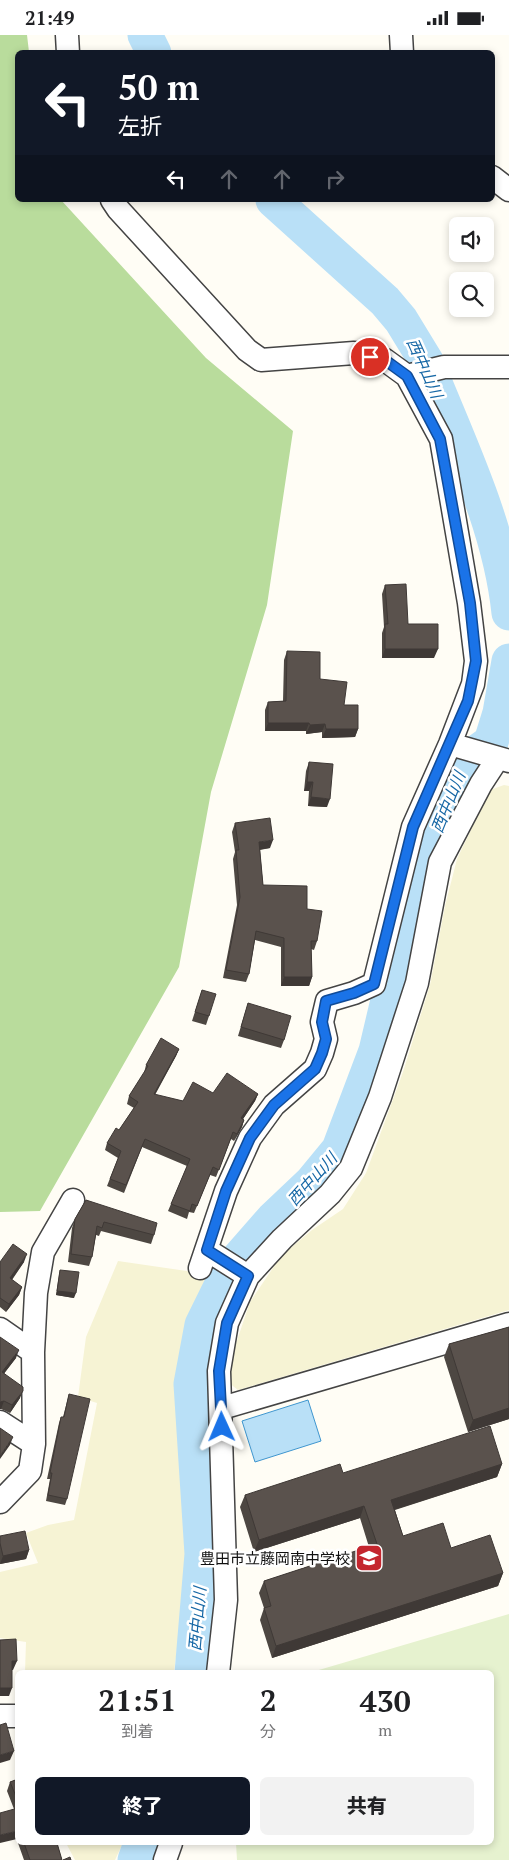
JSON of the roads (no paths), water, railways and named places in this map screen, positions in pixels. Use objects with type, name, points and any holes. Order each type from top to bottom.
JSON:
[{"type":"street","points":[[67,35],[68,50]]},
{"type":"street","points":[[401,35],[402,50]]},
{"type":"street","points":[[495,179],[509,189]]},
{"type":"street","points":[[113,202],[246,350],[261,360],[354,353],[385,360],[411,375],[440,439],[470,603],[476,661],[473,684],[450,744],[413,827],[374,984],[354,993],[326,1001],[322,1022],[326,1039],[315,1069],[274,1105],[250,1138],[226,1191],[207,1258],[245,1274]]},
{"type":"street","points":[[411,375],[444,367],[509,367]]},
{"type":"street","points":[[218,1670],[226,1600],[222,1408],[219,1371],[227,1323],[245,1274],[330,1194],[351,1168],[380,1097],[417,983],[440,862],[480,785],[498,758],[450,744]]},
{"type":"street","points":[[0,1502],[30,1471],[34,1444],[33,1352],[36,1293],[43,1252],[73,1200]]},
{"type":"street","points":[[222,1408],[509,1325]]},
{"type":"street","points":[[0,1329],[33,1352]]},
{"type":"street","points":[[0,1421],[34,1444]]},
{"type":"street","points":[[0,1716],[15,1716]]},
{"type":"street","points":[[165,1860],[170,1845]]},
{"type":"water","points":[[308,1400],[321,1441],[255,1462],[242,1421]]},
{"type":"waterway","name":"西中山川","points":[[145,35],[152,50]]},
{"type":"waterway","name":"西中山川","points":[[275,202],[385,301],[401,320],[426,361],[464,453],[487,516],[497,548],[509,613]]},
{"type":"waterway","name":"西中山川","points":[[192,1670],[202,1554],[191,1384],[202,1325],[230,1268],[273,1219],[311,1183],[339,1149],[376,1051],[410,907],[445,803],[466,760],[491,742],[500,713],[509,661]]},
{"type":"waterway","name":"西中山川","points":[[135,1860],[140,1845]]},
{"type":"place","name":"豊田市立藤岡南中学校","points":[[369,1558]]}]
